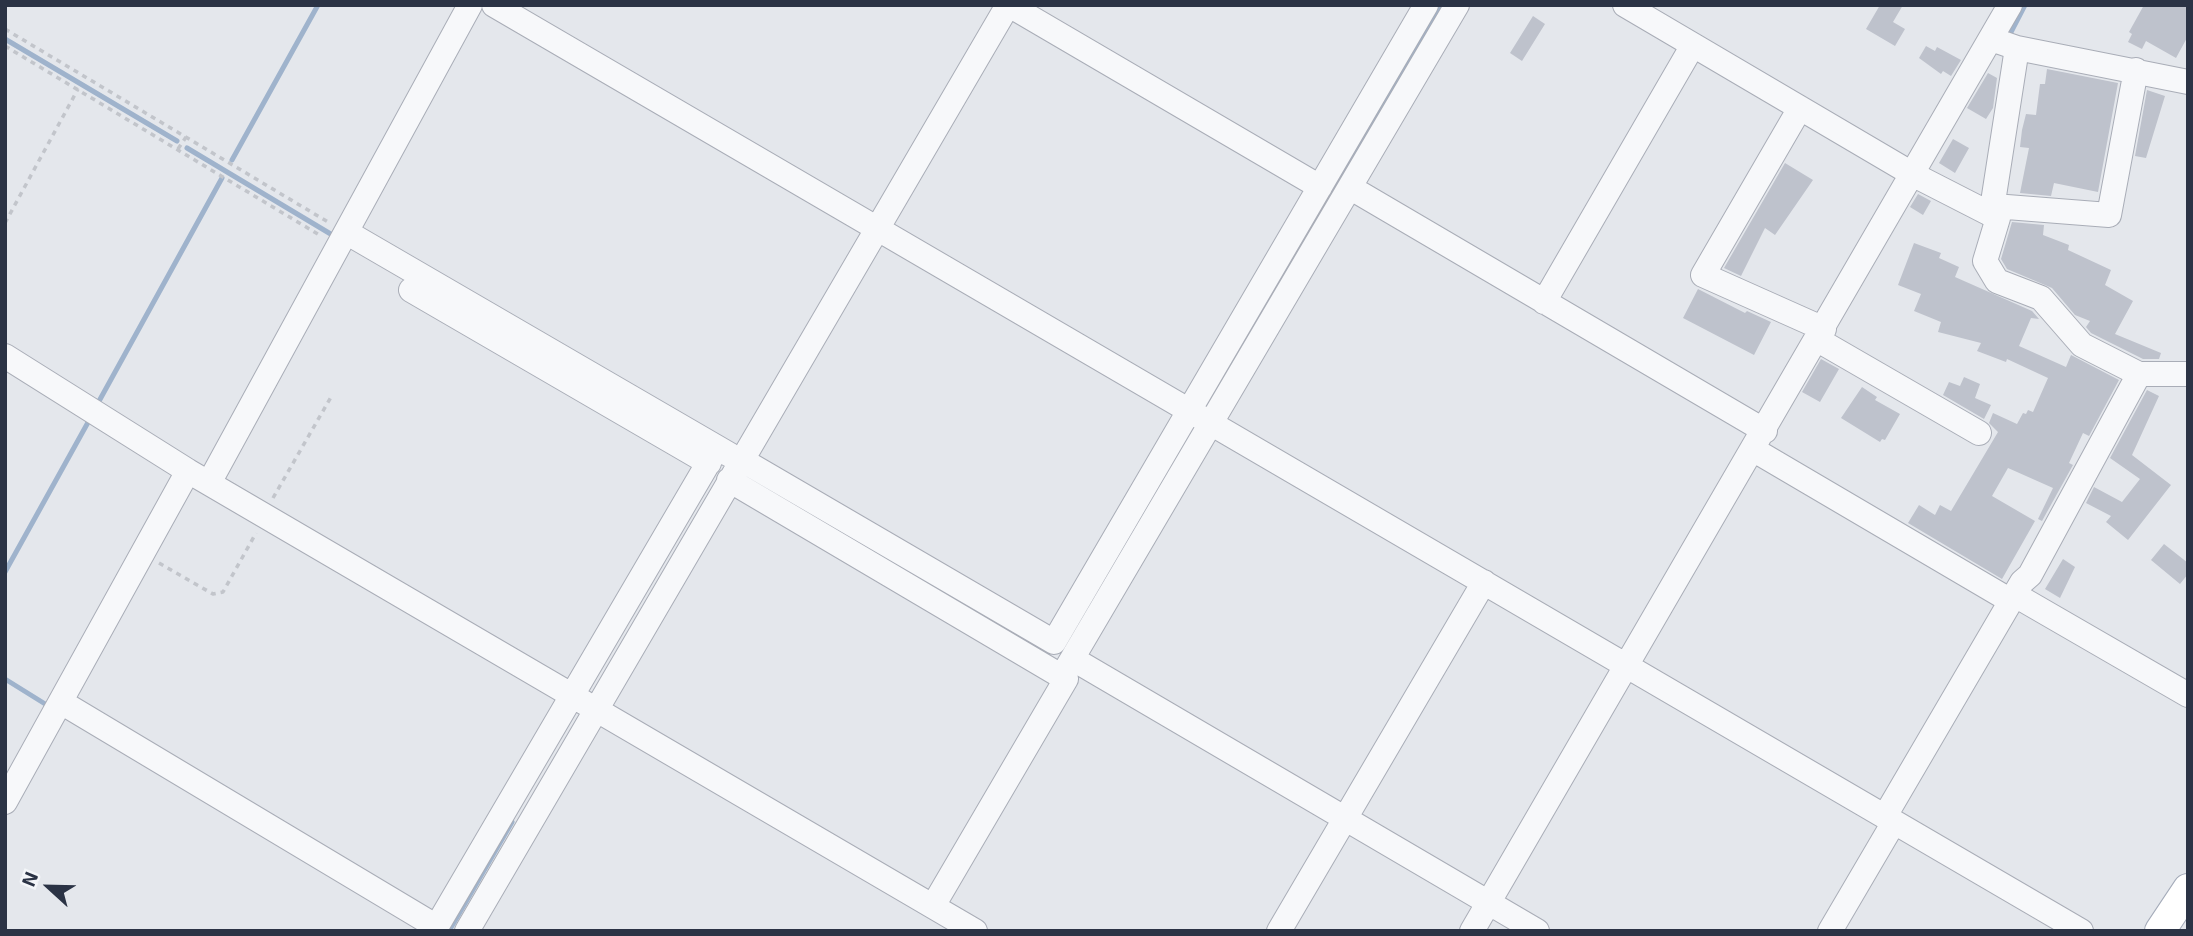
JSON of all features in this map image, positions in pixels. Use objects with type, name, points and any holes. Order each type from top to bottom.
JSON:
[{"type":"main road","points":[[2160,931],[2188,889]]},
{"type":"street","points":[[5,802],[142,554],[199,477],[341,242],[470,5]]},
{"type":"street","points":[[494,5],[2081,931]]},
{"type":"street","points":[[57,709],[428,929],[583,702],[737,467],[1009,5],[1324,180]]},
{"type":"street","points":[[1037,5],[1324,180]]},
{"type":"street","points":[[341,242],[713,455],[1054,642],[1426,5]]},
{"type":"street","points":[[933,906],[1066,678],[1067,668],[1213,424],[1457,5]]},
{"type":"street","points":[[1625,5],[1914,175],[1993,210],[2109,215],[2136,70]]},
{"type":"street","points":[[1482,915],[1914,175],[2010,5]]},
{"type":"street","points":[[1991,38],[2017,48],[2188,82]]},
{"type":"street","points":[[1544,302],[1693,45]]},
{"type":"street","points":[[2017,48],[1993,210],[1998,218],[1985,261],[1997,281],[2041,298],[2082,345],[2138,374],[2188,374]]},
{"type":"street","points":[[1800,108],[1703,275],[1821,335],[1979,433]]},
{"type":"street","points":[[1347,195],[1544,302],[1755,447]]},
{"type":"street","points":[[1347,195],[1755,447],[2013,598],[2188,695]]},
{"type":"street","points":[[5,356],[199,477],[975,931]]},
{"type":"street","points":[[1830,931],[1889,819],[2013,598],[2030,575],[2138,374]]},
{"type":"street","points":[[467,931],[713,455]]},
{"type":"street","points":[[737,467],[1067,668],[1342,823],[1482,915],[1514,931]]},
{"type":"street","points":[[1279,931],[1485,582]]},
{"type":"street","points":[[2013,598],[2188,678]]},
{"type":"street","points":[[1482,915],[1537,931]]},
{"type":"path","points":[[5,29],[186,137],[341,242]]},
{"type":"path","points":[[5,46],[341,242]]},
{"type":"path","points":[[5,223],[78,89]]},
{"type":"path","points":[[178,149],[186,137]]},
{"type":"path","points":[[142,554],[213,594],[223,592],[331,397]]},
{"type":"building","points":[[1880,5],[1903,5],[1893,22],[1905,29],[1895,46],[1866,29]]},
{"type":"building","points":[[2144,5],[2188,5],[2188,36],[2176,58],[2146,41],[2142,49],[2128,42],[2132,34],[2129,32]]},
{"type":"building","points":[[1533,16],[1545,24],[1522,61],[1510,53]]},
{"type":"building","points":[[1926,46],[1935,51],[1937,47],[1961,60],[1951,76],[1943,71],[1941,74],[1919,58]]},
{"type":"building","points":[[2047,69],[2118,83],[2098,192],[2054,183],[2051,196],[2020,193],[2029,148],[2020,147],[2022,130],[2026,114],[2036,115],[2040,84],[2045,84]]},
{"type":"building","points":[[1988,73],[1997,78],[1993,108],[1986,119],[1967,108]]},
{"type":"building","points":[[2147,90],[2165,96],[2146,158],[2135,156]]},
{"type":"building","points":[[1953,139],[1969,148],[1955,173],[1939,163]]},
{"type":"building","points":[[1785,163],[1813,180],[1775,235],[1765,228],[1741,276],[1724,268]]},
{"type":"building","points":[[1918,194],[1931,201],[1923,215],[1910,207]]},
{"type":"building","points":[[2012,222],[2044,225],[2043,235],[2069,245],[2068,250],[2111,270],[2105,285],[2133,301],[2115,334],[2161,353],[2159,359],[2143,359],[2091,333],[2086,327],[2090,321],[2075,315],[2052,288],[2007,269],[2001,259]]},
{"type":"building","points":[[1914,243],[1941,253],[1939,258],[1959,267],[1955,277],[2032,311],[2039,319],[2031,318],[2019,346],[2066,367],[2071,355],[2119,380],[2089,436],[2083,433],[2069,463],[2073,465],[2042,521],[2038,519],[2053,488],[2008,468],[1992,496],[2035,521],[2002,579],[1908,523],[1919,505],[1935,515],[1940,505],[1951,511],[1998,432],[1989,423],[1993,413],[2017,424],[2023,413],[2026,414],[2028,410],[2033,412],[2048,378],[2007,359],[2006,362],[1977,351],[1981,343],[1938,332],[1941,322],[1914,311],[1921,294],[1898,285]]},
{"type":"building","points":[[1698,289],[1745,313],[1747,311],[1771,322],[1754,355],[1683,318]]},
{"type":"building","points":[[1821,359],[1839,369],[1820,402],[1802,392]]},
{"type":"building","points":[[1964,377],[1980,384],[1975,398],[1991,405],[1984,419],[1943,395],[1949,382],[1960,386]]},
{"type":"building","points":[[1862,387],[1877,397],[1875,400],[1900,414],[1885,440],[1880,442],[1841,418]]},
{"type":"building","points":[[2147,390],[2159,396],[2132,455],[2171,485],[2128,540],[2106,522],[2111,516],[2086,503],[2094,487],[2122,502],[2140,479],[2110,458]]},
{"type":"building","points":[[2164,544],[2188,563],[2188,574],[2180,584],[2151,560]]},
{"type":"building","points":[[2063,559],[2075,567],[2060,598],[2045,589]]},
{"type":"waterway","points":[[232,160],[318,5]]},
{"type":"waterway","points":[[1241,347],[1441,5]]},
{"type":"waterway","points":[[2010,34],[2025,5]]},
{"type":"waterway","points":[[5,39],[177,141]]},
{"type":"waterway","points":[[187,148],[334,236]]},
{"type":"waterway","points":[[98,403],[222,178]]},
{"type":"waterway","points":[[5,572],[91,417]]},
{"type":"waterway","points":[[5,679],[50,707]]},
{"type":"waterway","points":[[449,931],[512,822]]}]
